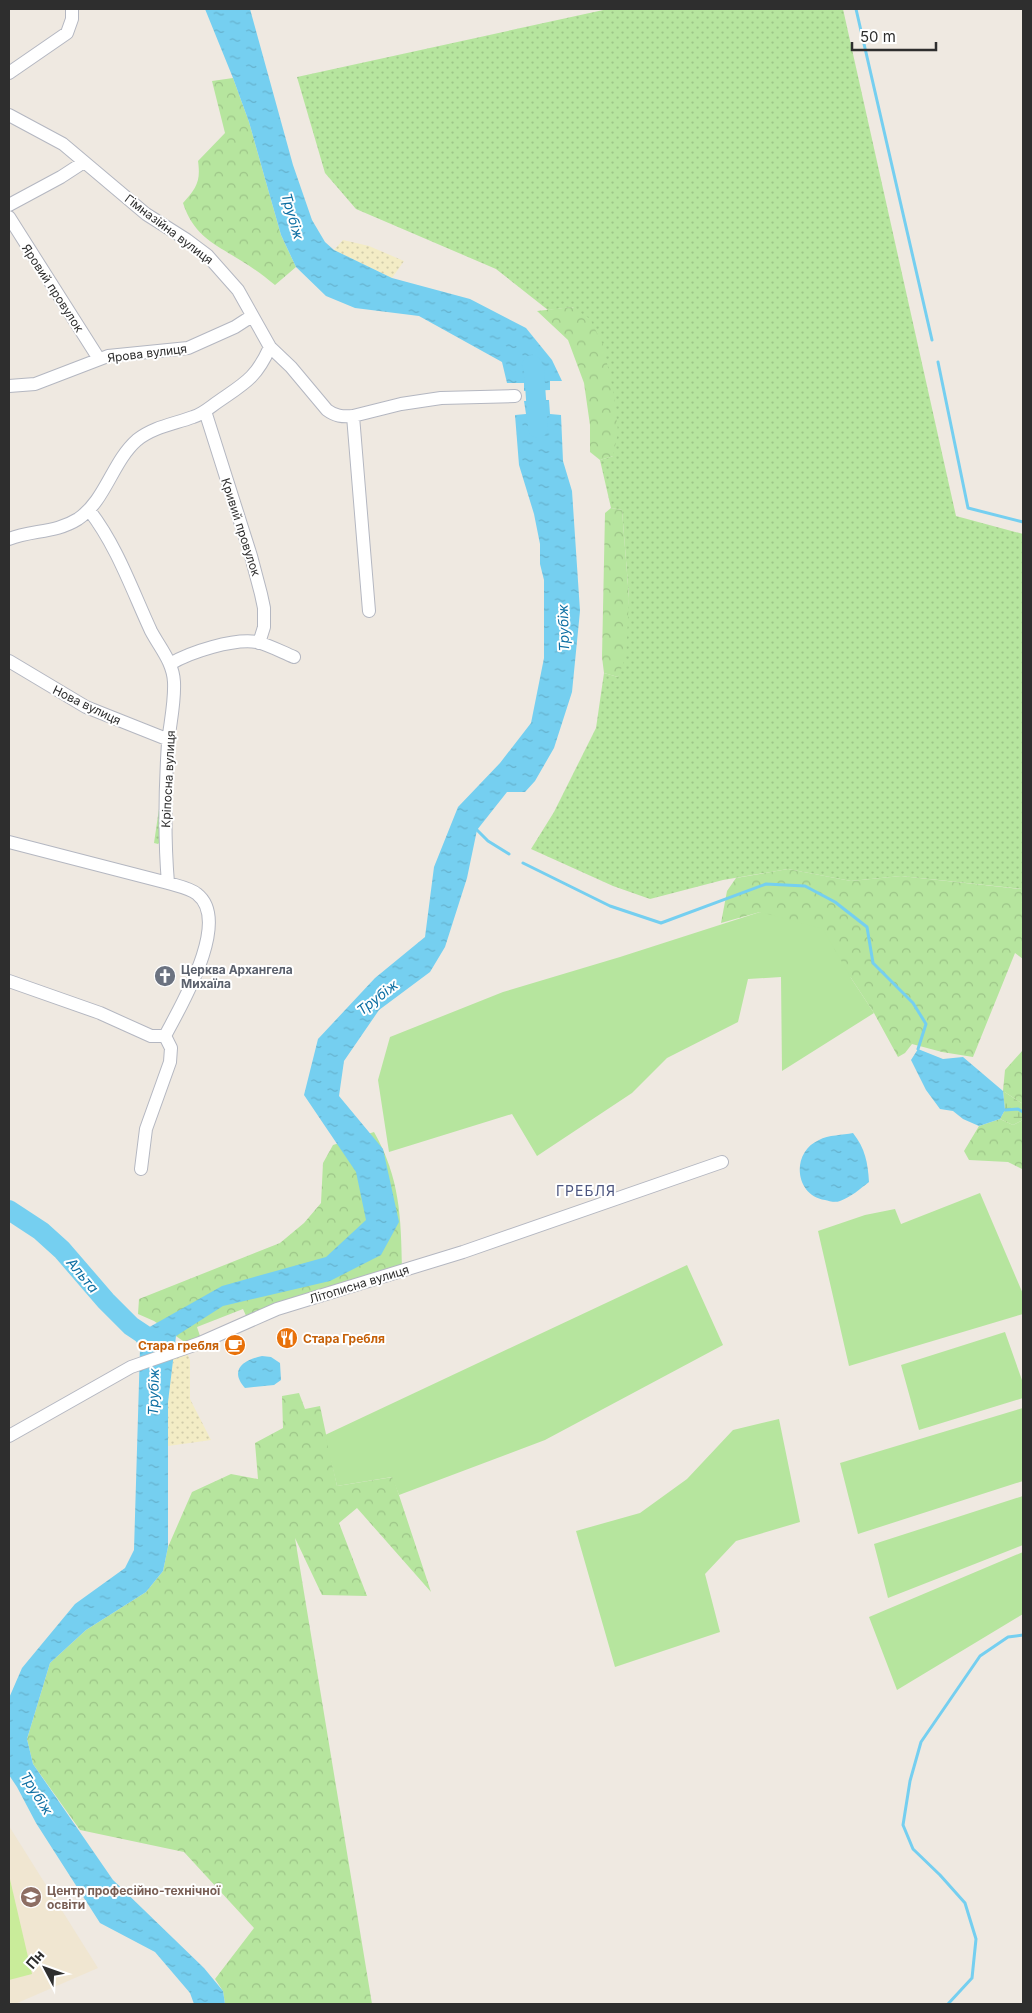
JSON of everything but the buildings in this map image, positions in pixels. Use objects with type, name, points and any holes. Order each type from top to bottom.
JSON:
[{"type":"street","points":[[9,73],[67,33],[72,19],[72,9]]},
{"type":"street","name":"Гімназійна вулиця","points":[[9,115],[58,141],[146,214],[188,240],[207,255],[229,278],[270,347],[327,410],[339,416],[353,416]]},
{"type":"street","points":[[9,205],[61,177],[84,162]]},
{"type":"street","name":"Яровий провулок","points":[[9,216],[99,359]]},
{"type":"street","name":"Ярова вулиця","points":[[9,386],[35,384],[99,359],[118,355],[188,348],[235,327],[252,316]]},
{"type":"street","points":[[9,539],[63,526],[78,519],[89,510],[102,493],[125,454],[135,442],[155,429],[205,412],[252,377],[263,362],[270,347]]},
{"type":"street","points":[[369,611],[353,416],[401,404],[441,398],[515,396]]},
{"type":"street","name":"Кривий провулок","points":[[205,412],[251,556],[261,594],[265,622],[259,642]]},
{"type":"street","name":"Кріпосна вулиця","points":[[89,510],[108,539],[151,630],[170,664],[174,693],[165,812],[168,883]]},
{"type":"street","points":[[170,664],[201,650],[244,642],[259,642],[294,657]]},
{"type":"street","name":"Нова вулиця","points":[[9,661],[86,707],[169,740]]},
{"type":"street","points":[[9,842],[168,883],[198,894],[206,903],[210,916],[208,935],[202,959],[165,1036]]},
{"type":"street","points":[[9,981],[100,1012],[151,1036],[165,1036]]},
{"type":"street","points":[[141,1169],[146,1129],[170,1062],[171,1048],[165,1036]]},
{"type":"street","name":"Літописна вулиця","points":[[9,1436],[130,1367],[178,1351],[277,1309],[463,1252],[722,1162]]},
{"type":"shaded area","name":"Центр професійно-технічної освіти","points":[[9,1826],[98,1968],[15,2004],[9,2004]]},
{"type":"green space","points":[[608,9],[843,9],[956,516],[1023,534],[1022,889],[901,876],[851,881],[788,869],[723,880],[650,899],[613,886],[531,849],[554,812],[596,728],[604,673],[618,677],[629,598],[622,510],[611,508],[600,460],[613,456],[573,307],[548,310],[496,269],[356,209],[325,173],[297,77]]},
{"type":"green space","points":[[233,78],[249,122],[281,235],[296,267],[275,285],[206,238],[193,223],[183,203],[197,184],[199,174],[198,161],[225,133],[212,81]]},
{"type":"green space","points":[[572,307],[590,319],[603,345],[614,395],[618,432],[613,456],[600,460],[590,452],[590,425],[584,383],[568,340],[537,311]]},
{"type":"green space","points":[[611,508],[622,510],[629,598],[626,656],[618,677],[604,673],[602,657],[605,513]]},
{"type":"green space","points":[[160,802],[163,803],[158,844],[154,843]]},
{"type":"green space","points":[[788,869],[851,881],[901,876],[1021,889],[1023,880],[1023,959],[1015,953],[973,1057],[942,1052],[912,1044],[905,1053],[898,1057],[874,1013],[851,978],[760,912],[721,923],[727,891],[736,878]]},
{"type":"green space","points":[[760,912],[823,929],[874,1013],[782,1071],[781,977],[748,979],[738,1022],[667,1058],[632,1093],[537,1156],[512,1114],[389,1152],[378,1080],[390,1037],[503,992]]},
{"type":"green space","points":[[1023,1050],[1023,1104],[1003,1091],[1005,1070]]},
{"type":"green space","points":[[1003,1091],[1023,1104],[1023,1120],[1013,1125],[1000,1119],[1005,1110]]},
{"type":"green space","points":[[1000,1119],[1013,1125],[1023,1120],[1023,1175],[1022,1169],[1008,1162],[969,1160],[964,1151],[979,1126]]},
{"type":"green space","points":[[374,1132],[383,1149],[394,1182],[400,1215],[402,1268],[247,1318],[243,1309],[197,1327],[200,1336],[186,1343],[154,1321],[138,1314],[139,1299],[280,1243],[304,1223],[321,1203],[323,1163],[333,1145]]},
{"type":"green space","points":[[980,1193],[1023,1294],[1023,1314],[849,1366],[818,1231],[865,1215],[895,1209],[901,1224]]},
{"type":"green space","points":[[687,1265],[723,1345],[545,1440],[399,1495],[392,1477],[337,1486],[325,1435]]},
{"type":"green space","points":[[1005,1332],[1023,1383],[1023,1398],[919,1430],[901,1365]]},
{"type":"green space","points":[[299,1393],[305,1409],[320,1406],[337,1486],[393,1477],[431,1592],[357,1508],[339,1523],[367,1596],[322,1595],[295,1538],[372,2004],[225,2004],[223,1991],[215,1979],[254,1928],[184,1852],[80,1830],[33,1764],[27,1739],[50,1663],[86,1630],[146,1592],[163,1571],[168,1547],[192,1492],[231,1474],[258,1479],[255,1443],[283,1428],[282,1396]]},
{"type":"green space","points":[[1023,1408],[1023,1481],[858,1534],[840,1463]]},
{"type":"green space","points":[[779,1419],[800,1522],[736,1541],[705,1574],[720,1632],[615,1667],[576,1531],[640,1513],[687,1479],[733,1430]]},
{"type":"green space","points":[[1023,1496],[1023,1545],[888,1598],[874,1544]]},
{"type":"green space","points":[[1023,1552],[1023,1614],[897,1690],[869,1617]]},
{"type":"green space","points":[[9,1875],[32,1974],[9,1980]]},
{"type":"sand","points":[[343,240],[369,246],[404,261],[392,278],[334,250]]},
{"type":"sand","points":[[185,1348],[190,1360],[190,1399],[211,1440],[168,1446],[168,1402],[173,1359]]},
{"type":"water","points":[[205,9],[250,9],[293,165],[312,220],[325,242],[334,250],[392,278],[470,299],[526,328],[552,360],[562,381],[550,381],[550,390],[524,391],[524,383],[507,383],[502,362],[419,316],[355,308],[326,296],[296,267],[281,235],[249,122]]},
{"type":"water","points":[[549,400],[550,414],[561,415],[563,461],[572,491],[580,611],[572,692],[554,748],[535,781],[525,792],[507,792],[477,830],[467,878],[445,947],[430,972],[379,1010],[344,1061],[339,1096],[383,1149],[399,1222],[381,1255],[330,1281],[223,1306],[176,1336],[168,1402],[168,1547],[163,1571],[146,1592],[86,1630],[50,1663],[27,1739],[33,1764],[113,1880],[204,1968],[223,1991],[225,2004],[194,2004],[190,1993],[155,1952],[100,1923],[36,1823],[9,1775],[9,1698],[22,1668],[75,1604],[125,1568],[134,1550],[140,1349],[130,1329],[136,1326],[146,1329],[222,1286],[326,1257],[366,1220],[356,1172],[304,1095],[318,1039],[375,978],[425,937],[434,867],[458,807],[500,763],[531,723],[544,658],[544,580],[540,564],[540,544],[534,514],[519,465],[515,415],[526,414],[524,401]]},
{"type":"water","points":[[918,1049],[943,1059],[963,1057],[1003,1091],[1005,1110],[1000,1119],[979,1126],[963,1119],[953,1111],[940,1109],[926,1090],[911,1060]]},
{"type":"water","points":[[853,1133],[865,1156],[869,1182],[852,1195],[838,1202],[815,1196],[807,1190],[802,1182],[800,1163],[804,1154],[810,1146],[823,1138]]},
{"type":"water","points":[[262,1356],[271,1357],[280,1363],[281,1380],[274,1385],[245,1388],[238,1376],[240,1367],[249,1360]]},
{"type":"waterway","points":[[856,9],[932,340]]},
{"type":"waterway","points":[[938,362],[968,508],[1023,522]]},
{"type":"waterway","name":"Трубіж","points":[[532,365],[534,370],[538,428]]},
{"type":"waterway","points":[[477,830],[488,841],[509,854]]},
{"type":"waterway","points":[[523,863],[610,906],[661,923],[766,884],[805,886],[835,902],[867,927],[873,963],[913,1003],[926,1024],[918,1049]]},
{"type":"waterway","points":[[1005,1110],[1018,1109],[1023,1112]]},
{"type":"waterway","name":"Альта","points":[[9,1210],[41,1231],[62,1250],[106,1301],[131,1326],[155,1342]]},
{"type":"waterway","points":[[948,2004],[972,1978],[976,1939],[965,1903],[913,1849],[903,1825],[910,1781],[921,1742],[980,1656],[1008,1637],[1023,1635]]},
{"type":"place","name":"Церква Архангела Михаїла","points":[[165,976]]},
{"type":"place","name":"Стара Гребля","points":[[287,1338]]},
{"type":"place","name":"Стара гребля","points":[[235,1345]]},
{"type":"place","name":"Центр професійно-технічної освіти","points":[[31,1897]]},
{"type":"district","name":"ГРЕБЛЯ","points":[[586,1190]]}]
